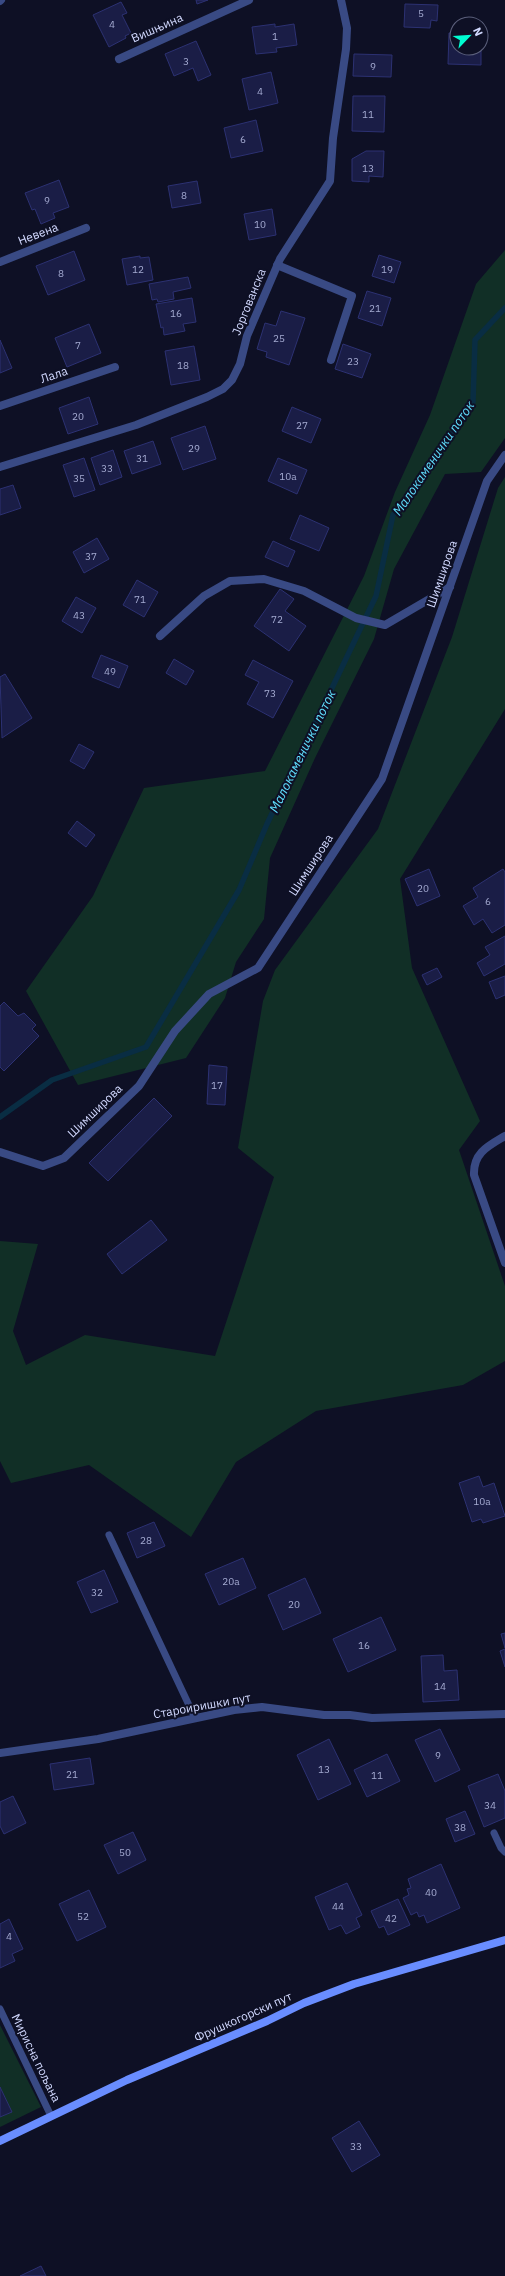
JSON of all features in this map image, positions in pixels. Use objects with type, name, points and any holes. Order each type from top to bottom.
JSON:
[{"type":"street","name":"Вишњина","points":[[119,59],[249,0]]},
{"type":"street","name":"Јоргованска","points":[[0,467],[136,425],[223,389],[232,380],[240,364],[247,336],[277,265],[288,245],[324,193],[330,181],[334,131],[346,49],[347,28],[341,0]]},
{"type":"street","name":"Невена","points":[[0,262],[86,228]]},
{"type":"street","points":[[277,265],[352,296],[331,360]]},
{"type":"street","name":"Лала","points":[[0,406],[115,367]]},
{"type":"street","name":"Шимширова","points":[[0,1152],[43,1166],[64,1158],[139,1086],[175,1031],[209,994],[258,968],[382,780],[487,481],[505,455]]},
{"type":"street","points":[[160,636],[204,596],[230,581],[264,578],[304,591],[356,618],[384,625],[450,587]]},
{"type":"street","points":[[505,1136],[483,1149],[476,1158],[473,1170],[505,1263]]},
{"type":"street","name":"Староиришки пут","points":[[0,1752],[98,1739],[234,1710],[262,1707],[372,1718],[505,1714]]},
{"type":"street","name":"Фрушкогорски пут","points":[[0,2141],[127,2080],[267,2021],[311,2000],[354,1984],[505,1940]]},
{"type":"lane","points":[[109,1535],[195,1718]]},
{"type":"lane","points":[[494,1833],[500,1848],[505,1852]]},
{"type":"lane","name":"Мирисна пољана","points":[[0,2009],[51,2116]]},
{"type":"green space","points":[[505,250],[505,438],[481,472],[445,474],[394,569],[374,639],[315,758],[270,858],[264,919],[236,962],[225,998],[186,1058],[78,1085],[26,991],[93,896],[144,788],[265,771],[364,576],[395,492],[430,415],[476,284]]},
{"type":"green space","points":[[505,477],[505,709],[400,879],[412,968],[480,1121],[459,1150],[505,1286],[505,1361],[463,1385],[316,1411],[236,1462],[191,1537],[89,1465],[11,1483],[0,1461],[0,1241],[38,1244],[13,1331],[26,1365],[85,1335],[215,1356],[274,1177],[238,1148],[263,1001],[275,970],[378,829],[452,637],[498,488]]},
{"type":"green space","points":[[0,2025],[41,2107],[0,2127]]},
{"type":"building","points":[[196,0],[208,0],[197,4]]},
{"type":"building","points":[[121,2],[127,13],[122,15],[131,33],[125,36],[126,38],[109,47],[93,15]]},
{"type":"building","points":[[405,4],[438,5],[437,21],[431,20],[430,28],[404,27]]},
{"type":"building","points":[[275,24],[275,27],[294,24],[297,45],[276,48],[277,52],[256,54],[252,27]]},
{"type":"building","points":[[449,33],[449,56],[481,56],[481,65],[448,64]]},
{"type":"building","points":[[196,41],[211,75],[198,81],[193,68],[174,76],[165,54]]},
{"type":"building","points":[[354,54],[392,55],[391,77],[353,76]]},
{"type":"building","points":[[271,72],[278,103],[249,110],[242,79]]},
{"type":"building","points":[[353,96],[385,96],[384,132],[352,131]]},
{"type":"building","points":[[256,120],[263,151],[231,158],[224,128]]},
{"type":"building","points":[[366,151],[384,151],[383,177],[369,176],[369,182],[352,181],[352,159]]},
{"type":"building","points":[[59,180],[69,207],[53,213],[55,218],[41,224],[35,209],[32,210],[25,193]]},
{"type":"building","points":[[197,181],[201,203],[172,208],[168,186]]},
{"type":"building","points":[[272,209],[276,235],[249,240],[244,214]]},
{"type":"building","points":[[74,251],[85,280],[48,295],[36,266]]},
{"type":"building","points":[[379,255],[401,262],[394,283],[372,276]]},
{"type":"building","points":[[140,256],[140,258],[149,257],[153,280],[127,285],[122,259]]},
{"type":"building","points":[[188,277],[191,288],[173,292],[174,299],[158,302],[157,299],[152,300],[149,284]]},
{"type":"building","points":[[367,291],[391,298],[382,326],[358,318]]},
{"type":"building","points":[[192,298],[196,322],[183,324],[185,331],[164,335],[156,304]]},
{"type":"building","points":[[281,311],[305,318],[289,365],[266,357],[267,352],[257,349],[265,323],[276,326]]},
{"type":"building","points":[[89,324],[101,353],[67,367],[55,338]]},
{"type":"building","points":[[0,340],[12,368],[0,373]]},
{"type":"building","points":[[343,344],[371,354],[362,378],[335,369]]},
{"type":"building","points":[[194,346],[200,380],[171,385],[165,351]]},
{"type":"building","points":[[89,397],[98,424],[68,434],[59,408]]},
{"type":"building","points":[[292,407],[321,419],[311,443],[282,431]]},
{"type":"building","points":[[205,426],[216,459],[183,470],[171,438]]},
{"type":"building","points":[[153,441],[161,464],[132,474],[124,451]]},
{"type":"building","points":[[113,450],[122,477],[100,485],[91,458]]},
{"type":"building","points":[[84,458],[95,490],[74,497],[63,465]]},
{"type":"building","points":[[278,458],[307,470],[297,494],[268,481]]},
{"type":"building","points":[[13,485],[21,508],[0,515],[0,489]]},
{"type":"building","points":[[300,515],[329,528],[319,551],[290,539]]},
{"type":"building","points":[[97,538],[109,559],[84,573],[73,552]]},
{"type":"building","points":[[273,541],[295,551],[288,567],[265,557]]},
{"type":"building","points":[[137,580],[158,592],[144,617],[123,605]]},
{"type":"building","points":[[280,589],[294,599],[285,611],[306,626],[289,651],[254,626]]},
{"type":"building","points":[[76,597],[96,608],[82,633],[62,621]]},
{"type":"building","points":[[101,655],[128,666],[119,688],[92,677]]},
{"type":"building","points":[[174,659],[194,671],[186,685],[166,673]]},
{"type":"building","points":[[253,660],[293,681],[273,718],[247,704],[259,682],[245,675]]},
{"type":"building","points":[[5,674],[32,718],[2,738],[0,677]]},
{"type":"building","points":[[79,744],[94,752],[84,769],[70,761]]},
{"type":"building","points":[[77,821],[95,835],[86,847],[68,833]]},
{"type":"building","points":[[429,869],[440,896],[417,906],[405,879]]},
{"type":"building","points":[[503,869],[505,872],[505,925],[492,933],[483,919],[474,925],[463,906],[478,897],[473,888]]},
{"type":"building","points":[[505,936],[505,964],[484,976],[477,963],[490,955],[485,947]]},
{"type":"building","points":[[437,968],[442,977],[427,985],[422,975]]},
{"type":"building","points":[[505,976],[505,995],[496,999],[489,982]]},
{"type":"building","points":[[4,1002],[18,1016],[24,1013],[36,1025],[32,1029],[39,1036],[4,1071],[0,1067],[0,1006]]},
{"type":"building","points":[[209,1065],[227,1067],[225,1105],[207,1104]]},
{"type":"building","points":[[154,1098],[172,1116],[108,1181],[89,1163]]},
{"type":"building","points":[[151,1220],[167,1240],[122,1274],[107,1254]]},
{"type":"building","points":[[479,1476],[483,1487],[494,1483],[505,1516],[483,1523],[481,1519],[472,1522],[459,1483]]},
{"type":"building","points":[[154,1522],[165,1546],[137,1558],[127,1533]]},
{"type":"building","points":[[243,1558],[256,1588],[219,1605],[205,1574]]},
{"type":"building","points":[[104,1570],[118,1602],[91,1613],[77,1582]]},
{"type":"building","points":[[305,1578],[321,1613],[283,1630],[268,1595]]},
{"type":"building","points":[[381,1617],[396,1650],[348,1672],[333,1639]]},
{"type":"building","points":[[505,1633],[505,1648],[501,1634]]},
{"type":"building","points":[[505,1649],[505,1667],[500,1651]]},
{"type":"building","points":[[443,1655],[444,1671],[457,1670],[459,1700],[423,1702],[421,1656]]},
{"type":"building","points":[[440,1729],[460,1770],[435,1782],[415,1740]]},
{"type":"building","points":[[329,1739],[351,1784],[318,1800],[297,1755]]},
{"type":"building","points":[[387,1754],[400,1781],[367,1797],[354,1770]]},
{"type":"building","points":[[90,1758],[94,1784],[54,1790],[50,1764]]},
{"type":"building","points":[[498,1774],[505,1791],[505,1818],[484,1827],[468,1786]]},
{"type":"building","points":[[13,1796],[26,1823],[4,1834],[0,1826],[0,1802]]},
{"type":"building","points":[[465,1811],[475,1834],[455,1842],[446,1819]]},
{"type":"building","points":[[133,1832],[146,1860],[118,1874],[104,1845]]},
{"type":"building","points":[[441,1864],[460,1908],[427,1923],[424,1915],[419,1917],[417,1912],[411,1915],[403,1898],[409,1895],[407,1889],[411,1888],[408,1879]]},
{"type":"building","points":[[347,1883],[362,1915],[356,1918],[360,1927],[346,1934],[341,1925],[329,1930],[315,1897]]},
{"type":"building","points":[[89,1890],[106,1927],[77,1941],[59,1904]]},
{"type":"building","points":[[398,1899],[410,1925],[388,1935],[384,1926],[379,1928],[371,1911]]},
{"type":"building","points":[[9,1919],[23,1949],[12,1954],[15,1961],[0,1968],[0,1924]]},
{"type":"building","points":[[0,2087],[12,2112],[0,2117]]},
{"type":"building","points":[[359,2121],[380,2155],[352,2172],[332,2138]]},
{"type":"building","points":[[41,2266],[46,2276],[20,2276]]},
{"type":"waterway","name":"Малокаменички поток","points":[[0,1117],[52,1080],[146,1047],[239,890],[267,824],[376,596],[393,515],[421,480],[473,402],[475,340],[505,308]]}]
